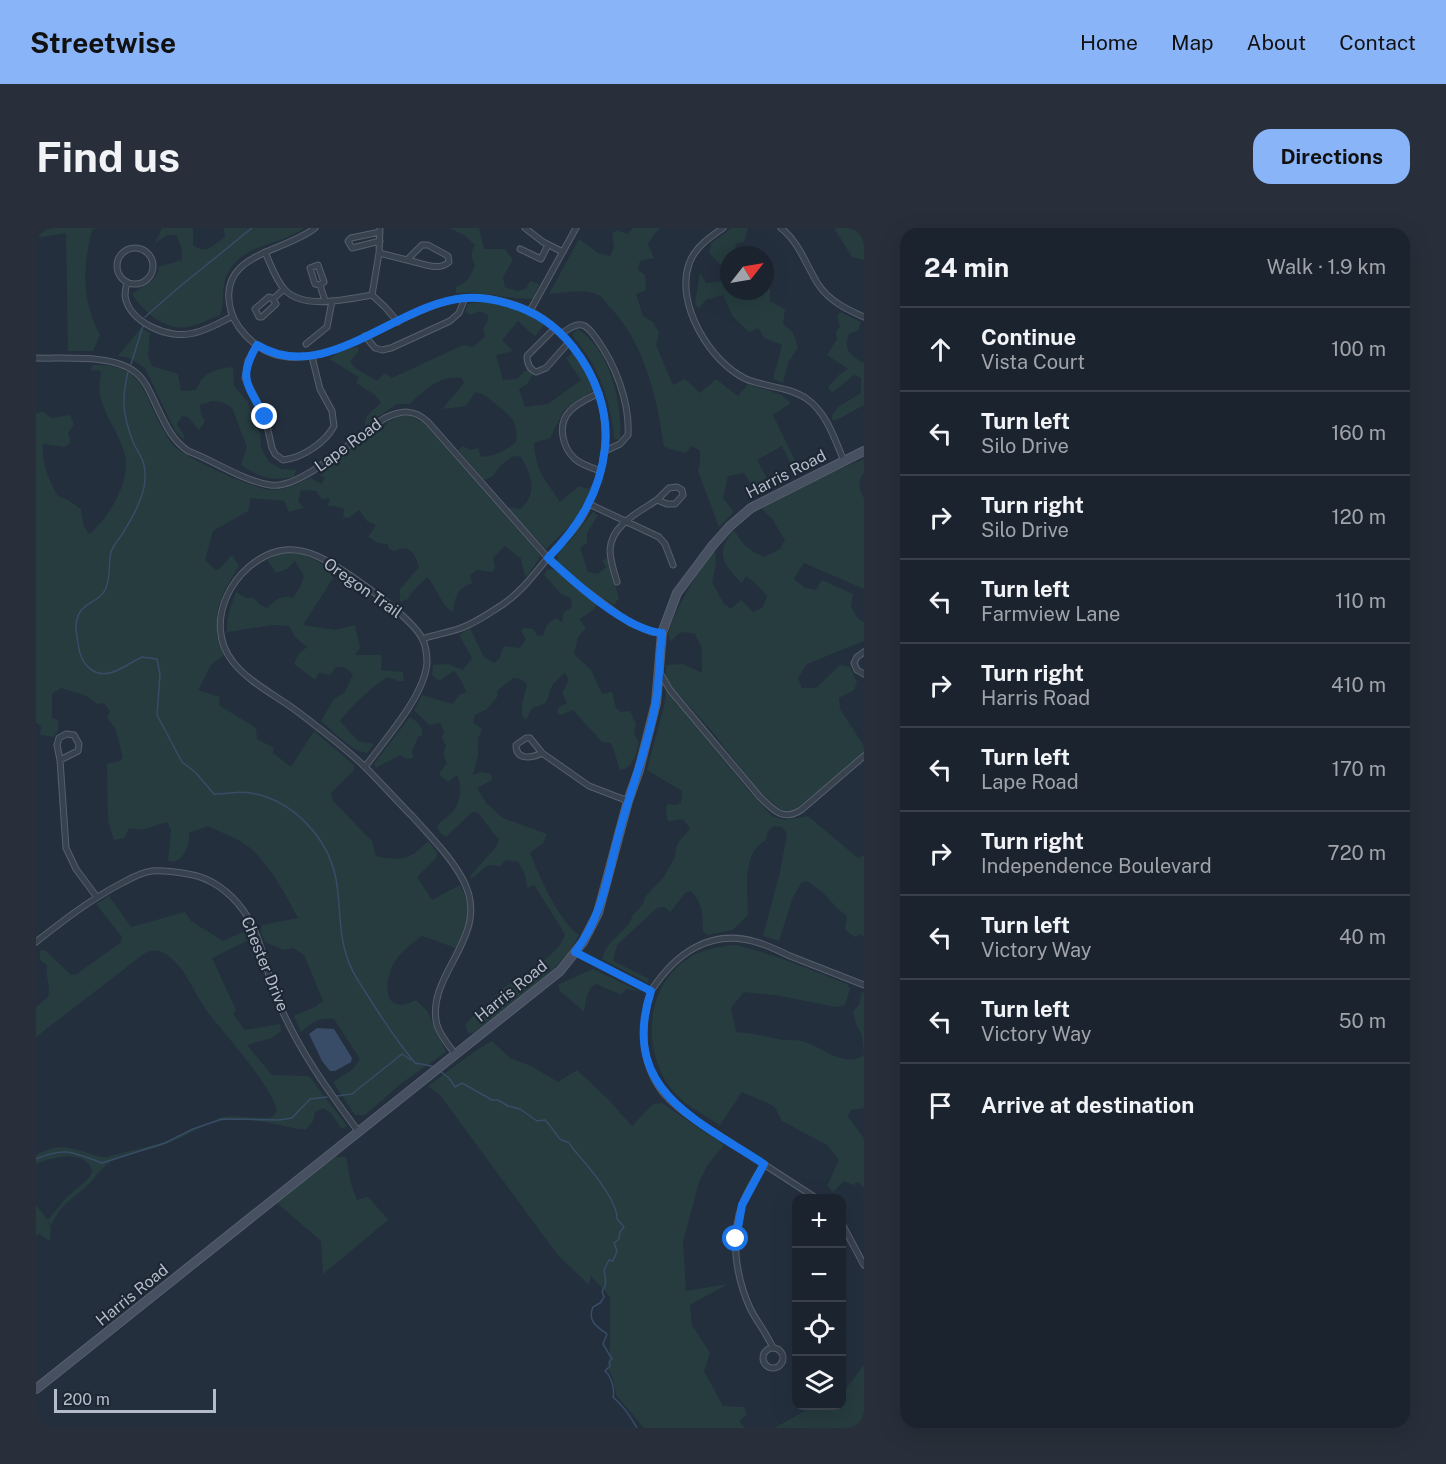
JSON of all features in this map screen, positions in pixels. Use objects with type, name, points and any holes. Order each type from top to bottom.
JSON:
[{"type":"street","points":[[315,228],[293,242],[245,263],[234,277],[229,299],[233,316],[246,336],[257,345],[278,355],[296,358],[312,357],[335,350],[430,307],[465,298],[490,298],[530,311],[555,328],[569,342],[589,369],[599,393],[605,420],[605,451],[601,471],[583,516],[569,536],[526,585],[502,605],[467,626],[422,639],[427,662],[417,695],[365,767]]},
{"type":"street","points":[[525,228],[562,252]]},
{"type":"street","points":[[530,311],[576,228]]},
{"type":"street","points":[[723,228],[696,250],[686,274],[690,307],[701,334],[713,352],[729,368],[746,379],[798,395],[817,408],[830,428],[844,461]]},
{"type":"street","points":[[781,228],[793,239],[818,285],[826,294],[842,307],[864,317]]},
{"type":"street","points":[[372,295],[380,253],[380,241],[380,230],[351,238],[348,241],[352,248],[380,241]]},
{"type":"street","points":[[380,253],[437,268],[447,265],[449,259],[448,256],[422,245],[407,260]]},
{"type":"street","points":[[520,249],[538,259],[542,257],[548,245]]},
{"type":"street","points":[[127,282],[141,284],[151,274],[152,260],[143,250],[130,249],[120,258],[118,271],[127,282],[125,297],[131,310],[157,329],[174,334],[194,334],[233,316]]},
{"type":"street","points":[[266,252],[274,274],[284,289],[301,299],[332,302],[372,295]]},
{"type":"street","points":[[320,285],[325,301]]},
{"type":"street","points":[[273,299],[284,289]]},
{"type":"street","points":[[372,295],[398,322]]},
{"type":"street","points":[[365,336],[375,348],[382,350],[391,348],[450,321],[459,314],[465,298]]},
{"type":"street","points":[[306,344],[327,327],[332,302]]},
{"type":"street","points":[[561,334],[580,324],[585,326],[603,348],[616,375],[625,405],[628,435],[620,444],[605,451]]},
{"type":"street","points":[[555,328],[527,356],[532,370],[536,372],[546,368],[569,342]]},
{"type":"street","points":[[257,345],[248,361],[245,378],[265,417],[272,448],[275,454],[283,460],[292,458],[320,443],[334,426],[332,411],[320,389],[312,357]]},
{"type":"street","name":"Lape Road","points":[[36,358],[109,361],[126,366],[136,372],[144,382],[171,436],[179,445],[250,479],[268,484],[290,483],[310,473],[385,418],[398,412],[413,412],[428,422],[548,558],[573,581],[630,623],[652,632],[662,633]]},
{"type":"street","points":[[599,393],[568,412],[563,419],[562,429],[572,455],[583,464],[601,471]]},
{"type":"street","name":"Harris Road","points":[[36,1389],[560,971],[583,942],[598,914],[653,714],[662,633],[677,593],[713,544],[751,508],[864,451]]},
{"type":"street","points":[[617,582],[610,553],[614,536],[627,520],[657,500],[669,488],[677,487],[682,490],[683,496],[675,504],[657,500]]},
{"type":"street","points":[[589,504],[659,537],[665,544],[673,565]]},
{"type":"street","name":"Oregon Trail","points":[[422,639],[407,618],[390,605],[317,556],[295,549],[277,552],[257,560],[242,572],[231,588],[220,615],[222,638],[232,662],[365,767],[425,830],[462,878],[471,898],[471,917],[467,934],[444,981],[438,1000],[438,1025],[455,1054]]},
{"type":"street","points":[[864,652],[857,657],[854,663],[857,670],[864,674]]},
{"type":"street","points":[[659,672],[670,690],[772,810],[793,815],[864,756]]},
{"type":"street","points":[[60,760],[78,751],[79,744],[74,735],[66,734],[59,738],[57,745],[66,848],[76,869],[96,896]]},
{"type":"street","points":[[542,753],[534,757],[523,756],[516,750],[516,745],[521,739],[530,738],[542,753],[589,786],[628,801]]},
{"type":"street","name":"Chester Drive","points":[[36,942],[96,896],[150,871],[202,876],[219,886],[243,910],[253,928],[277,998],[305,1056],[358,1131]]},
{"type":"street","points":[[810,1194],[691,1117],[659,1086],[649,1065],[644,1043],[645,1015],[651,991],[664,973],[686,952],[703,943],[725,938],[755,941],[864,985]]},
{"type":"street","points":[[575,952],[651,991]]},
{"type":"street","points":[[764,1164],[742,1205],[736,1229],[736,1253],[745,1297],[755,1319],[773,1348]]},
{"type":"street","points":[[846,1231],[864,1265]]},
{"type":"green space","points":[[36,228],[96,228],[92,230],[86,270],[89,309],[100,335],[93,351],[68,351],[66,233],[36,238]]},
{"type":"green space","points":[[162,228],[193,228],[193,245],[205,249],[225,237],[224,228],[304,228],[240,258],[226,277],[220,315],[196,325],[179,327],[156,319],[132,294],[154,279],[159,270],[158,267],[182,260],[182,248],[176,235],[167,235],[155,243]]},
{"type":"green space","points":[[449,228],[479,228],[484,249],[505,249],[513,260],[503,277],[505,287],[517,291],[526,289],[530,281],[539,284],[533,299],[456,293],[456,287],[466,281],[475,265],[472,250],[475,245],[464,235]]},
{"type":"green space","points":[[633,228],[661,228],[648,244],[654,258],[640,261],[638,270],[645,275],[646,290],[636,294],[643,316],[653,322],[659,333],[656,345],[673,385],[685,379],[700,393],[716,379],[738,396],[748,384],[782,395],[791,403],[773,415],[801,473],[796,475],[782,446],[757,460],[773,489],[759,496],[744,473],[728,476],[723,498],[734,512],[719,527],[698,471],[700,451],[692,446],[685,453],[664,447],[658,410],[647,372],[632,337],[621,321],[600,296],[588,292],[549,294],[579,239],[598,253],[610,256],[614,248],[612,233],[618,230],[627,234]]},
{"type":"green space","points":[[732,228],[748,228],[744,242],[736,246],[720,246],[720,264],[709,253],[711,243]]},
{"type":"green space","points":[[834,228],[864,228],[864,260],[852,257]]},
{"type":"green space","points":[[700,272],[706,283],[720,281],[720,296],[706,300],[699,308],[695,304]]},
{"type":"green space","points":[[725,300],[770,300],[785,309],[783,324],[793,333],[798,347],[788,363],[783,383],[773,379],[782,345],[764,338],[758,328],[749,332],[733,317]]},
{"type":"green space","points":[[480,302],[514,309],[544,325],[535,336],[518,321],[502,340],[513,351],[496,355],[503,380],[517,379],[527,369],[533,374],[527,384],[519,389],[525,407],[548,404],[581,380],[566,358],[574,352],[585,368],[594,390],[564,410],[550,438],[534,443],[539,469],[560,502],[579,486],[588,489],[595,482],[580,516],[546,549],[506,507],[521,509],[530,497],[532,484],[521,457],[513,456],[500,466],[493,476],[484,480],[458,450],[463,446],[470,450],[478,448],[481,457],[496,454],[516,442],[515,425],[506,412],[487,397],[475,392],[466,406],[443,409],[464,383],[462,378],[454,378],[433,385],[410,404],[397,404],[365,426],[368,415],[381,403],[375,395],[356,383],[359,377],[329,359],[342,349],[358,347],[358,352],[350,361],[355,368],[377,381],[385,373],[392,378],[463,345],[473,347],[485,337],[483,329],[488,315],[480,311],[470,315],[465,312],[468,304]]},
{"type":"green space","points":[[840,312],[861,322],[858,330],[849,334],[847,348],[855,358],[864,363],[864,405],[837,420],[832,420],[832,415],[838,407],[861,393],[861,378],[854,375],[832,393],[828,387],[848,369],[827,355],[837,339],[836,332],[840,326],[837,317]]},
{"type":"green space","points":[[141,328],[150,333],[148,356],[152,366],[178,374],[181,391],[196,390],[202,379],[210,372],[233,367],[234,386],[248,402],[254,423],[260,432],[261,447],[269,462],[281,469],[296,470],[294,477],[278,479],[266,477],[241,465],[247,447],[232,408],[222,402],[212,401],[200,405],[201,415],[205,421],[199,430],[188,417],[182,416],[177,424],[185,437],[183,439],[175,431],[145,368],[129,358],[118,356]]},
{"type":"green space","points":[[578,329],[598,350],[612,378],[619,409],[620,438],[617,440],[614,438],[609,407],[599,376],[572,335]]},
{"type":"green space","points":[[93,365],[110,366],[132,375],[140,383],[169,439],[180,451],[235,479],[272,490],[287,488],[311,478],[321,484],[325,478],[318,473],[334,463],[345,451],[374,431],[382,429],[388,422],[408,415],[424,423],[541,556],[525,576],[521,559],[505,546],[493,558],[495,567],[493,572],[477,570],[470,575],[472,583],[459,591],[453,612],[446,606],[427,577],[408,599],[400,602],[400,589],[419,567],[411,551],[400,549],[395,551],[389,549],[388,544],[378,543],[368,537],[376,525],[367,521],[359,510],[349,518],[343,517],[344,509],[328,506],[330,498],[322,499],[316,491],[301,490],[298,501],[304,508],[289,512],[284,501],[251,498],[248,511],[213,531],[205,560],[216,570],[232,555],[239,566],[218,609],[218,629],[224,655],[211,665],[198,690],[220,697],[219,705],[256,728],[257,739],[274,748],[273,753],[291,767],[314,731],[354,765],[354,770],[331,793],[333,801],[372,841],[376,856],[392,859],[405,858],[428,841],[437,852],[437,857],[417,877],[432,900],[460,885],[464,893],[467,909],[466,924],[456,948],[422,936],[406,948],[394,963],[387,988],[388,996],[397,1004],[416,1000],[428,1012],[446,1052],[402,1083],[365,1115],[355,1115],[333,1082],[353,1069],[360,1059],[334,1019],[316,1021],[301,1032],[294,1016],[323,1001],[304,955],[293,948],[284,950],[265,942],[261,932],[262,925],[298,918],[265,863],[245,844],[208,826],[189,833],[186,850],[175,862],[168,861],[171,830],[167,822],[142,830],[129,828],[124,838],[114,840],[108,821],[107,764],[123,758],[116,730],[107,717],[110,712],[104,703],[97,704],[85,696],[61,688],[52,694],[52,718],[58,720],[58,731],[54,737],[40,735],[41,726],[36,723],[36,413],[44,412],[51,418],[70,415],[74,424],[68,434],[71,442],[65,447],[43,444],[43,458],[58,496],[81,509],[83,524],[89,534],[103,519],[116,499],[125,477],[126,466],[123,449],[100,396],[101,371],[90,370]]},
{"type":"green space","points":[[864,459],[864,473],[860,479],[860,486],[864,498],[864,589],[804,563],[794,579],[805,588],[816,590],[822,580],[853,594],[851,607],[858,619],[864,622],[864,641],[807,664],[798,678],[802,688],[816,688],[840,665],[850,667],[857,682],[854,690],[839,698],[840,709],[864,746],[864,752],[796,809],[788,811],[780,809],[758,790],[710,729],[678,694],[674,702],[772,816],[785,820],[808,816],[858,858],[864,855],[864,937],[860,934],[855,937],[845,930],[847,916],[818,888],[806,881],[801,883],[793,897],[779,941],[763,936],[780,872],[787,834],[782,827],[773,826],[749,863],[748,915],[733,930],[707,935],[703,931],[700,905],[691,891],[686,892],[670,912],[664,907],[657,908],[617,945],[613,961],[649,979],[648,983],[602,959],[611,942],[629,924],[646,896],[663,878],[675,857],[680,840],[690,829],[683,819],[668,821],[666,813],[667,804],[681,803],[682,791],[647,770],[666,698],[666,665],[683,664],[702,673],[702,648],[695,634],[681,633],[671,642],[668,634],[672,623],[687,591],[715,551],[716,565],[712,582],[724,604],[731,609],[741,600],[753,612],[763,607],[767,596],[746,576],[742,583],[726,564],[723,551],[728,538],[734,530],[747,547],[765,557],[780,549],[785,540],[773,520],[761,508],[818,478]]},
{"type":"green space","points":[[593,512],[598,515],[587,533],[587,543],[580,548],[588,572],[598,574],[606,567],[602,561],[607,557],[619,598],[614,605],[594,593],[557,563],[561,548],[570,541]]},
{"type":"green space","points":[[293,551],[337,572],[303,625],[335,630],[355,625],[360,648],[355,655],[382,655],[381,670],[403,672],[404,681],[387,677],[362,697],[340,721],[358,741],[374,744],[367,753],[348,744],[321,721],[334,699],[345,692],[353,674],[344,667],[336,667],[330,675],[319,673],[315,680],[294,664],[299,653],[307,647],[295,637],[289,626],[273,625],[227,632],[228,616],[236,592],[246,598],[254,598],[260,605],[267,608],[279,599],[293,598],[304,576],[295,561],[287,569],[276,573],[267,560],[275,555]]},
{"type":"green space","points":[[554,569],[597,605],[591,612],[579,619],[586,628],[578,637],[574,654],[591,670],[602,694],[612,692],[616,708],[621,712],[630,711],[636,724],[634,734],[639,742],[631,763],[620,770],[610,743],[602,742],[573,710],[561,715],[557,713],[559,707],[567,703],[562,693],[569,680],[565,673],[551,687],[546,702],[533,707],[526,720],[522,716],[522,704],[527,684],[520,679],[513,678],[497,691],[497,697],[487,709],[475,715],[473,722],[482,729],[478,739],[478,756],[473,775],[481,772],[491,774],[492,780],[477,788],[486,803],[503,818],[547,834],[543,843],[530,853],[557,909],[579,935],[558,964],[532,989],[473,1033],[468,1033],[465,1025],[468,1021],[502,989],[547,958],[565,934],[534,885],[527,888],[525,874],[518,862],[506,860],[500,866],[488,865],[471,879],[471,875],[496,847],[499,840],[478,813],[472,812],[446,837],[440,833],[437,826],[457,805],[460,797],[460,783],[457,775],[448,782],[439,774],[447,763],[443,754],[446,746],[442,738],[444,731],[440,723],[429,725],[414,710],[422,695],[453,704],[459,695],[466,692],[454,671],[439,681],[432,675],[433,665],[448,664],[463,670],[472,658],[459,635],[470,628],[484,657],[494,663],[499,659],[504,646],[520,648],[526,639],[521,631],[524,628],[533,629],[537,635],[543,636],[546,626],[555,618],[562,622],[564,612],[572,607],[571,598],[561,594],[544,575],[547,570]]},
{"type":"green space","points":[[410,717],[422,729],[422,735],[418,737],[412,752],[413,758],[407,759],[400,755],[376,768],[374,764]]},
{"type":"green space","points":[[109,896],[131,927],[185,912],[191,921],[223,941],[245,931],[248,935],[247,941],[212,958],[236,1010],[233,1014],[245,1030],[280,1024],[281,1031],[272,1038],[247,1045],[272,1075],[309,1076],[347,1126],[342,1129],[331,1113],[323,1108],[315,1112],[313,1121],[306,1129],[251,1120],[224,1120],[204,1126],[167,1144],[120,1157],[101,1170],[88,1185],[67,1202],[58,1212],[52,1225],[48,1222],[51,1227],[50,1241],[39,1234],[36,1236],[36,1205],[48,1220],[66,1198],[89,1178],[92,1171],[83,1159],[76,1157],[59,1157],[36,1164],[36,1155],[62,1147],[106,1157],[162,1143],[220,1118],[229,1116],[268,1118],[274,1116],[277,1110],[266,1087],[204,1007],[186,975],[174,961],[159,951],[145,953],[36,1037],[36,1007],[48,997],[49,993],[47,965],[40,960],[40,951],[45,950],[71,975],[77,974],[121,942],[122,937],[96,904]]},
{"type":"green space","points":[[736,945],[806,968],[847,984],[850,989],[845,1005],[836,1007],[775,995],[744,992],[731,1008],[736,1032],[781,1040],[802,1041],[840,1058],[856,1059],[864,1055],[864,1108],[851,1110],[848,1117],[864,1138],[864,1188],[858,1182],[853,1185],[844,1181],[833,1192],[827,1186],[839,1160],[827,1145],[782,1121],[774,1106],[742,1092],[720,1125],[680,1098],[669,1086],[660,1070],[654,1052],[653,1016],[657,998],[665,982],[677,967],[692,956],[713,948]]},
{"type":"green space","points":[[593,969],[639,991],[626,989],[621,995],[596,984],[588,992],[584,1012],[559,990],[559,984]]},
{"type":"green space","points":[[862,992],[864,993],[864,1055],[862,1035],[853,1011],[859,1005]]},
{"type":"green space","points":[[492,1041],[510,1058],[531,1066],[558,1082],[577,1070],[632,1126],[653,1104],[662,1103],[724,1145],[707,1166],[699,1182],[683,1242],[686,1291],[728,1284],[690,1305],[692,1325],[710,1353],[704,1371],[723,1406],[744,1407],[747,1415],[739,1421],[745,1428],[644,1428],[616,1395],[608,1369],[610,1297],[591,1276],[589,1285],[557,1254],[440,1095],[428,1086]]},
{"type":"green space","points":[[333,1157],[346,1157],[351,1184],[357,1200],[367,1197],[388,1220],[323,1274],[321,1241],[277,1203]]},
{"type":"green space","points":[[864,1365],[864,1428],[774,1428],[807,1410],[846,1410],[846,1389]]},
{"type":"water","points":[[317,1028],[334,1029],[352,1058],[351,1062],[335,1071],[330,1071],[322,1061],[309,1034]]},
{"type":"waterway","points":[[145,317],[252,228]]},
{"type":"waterway","points":[[131,364],[143,326]]},
{"type":"waterway","points":[[128,372],[124,391],[125,417],[134,444],[144,463],[143,493],[129,523],[111,552],[104,592],[83,608],[78,616],[76,631],[79,651],[85,664],[102,674],[118,670],[142,657],[157,659],[160,674],[157,715],[182,762],[195,772],[214,794],[246,792],[266,797],[294,812],[316,835],[332,864],[336,879],[343,940],[350,965],[385,1022],[416,1064]]},
{"type":"waterway","points":[[337,1096],[352,1094],[402,1054],[411,1060]]},
{"type":"waterway","points":[[415,1063],[432,1066]]},
{"type":"waterway","points":[[441,1072],[455,1087],[462,1083],[492,1100],[498,1100],[520,1109],[537,1121],[545,1120],[560,1139],[570,1144],[613,1202],[617,1219],[624,1227],[619,1239],[614,1243],[617,1251],[613,1261],[609,1260],[604,1270],[606,1283],[602,1291],[604,1297],[593,1307],[591,1316],[597,1326],[607,1334],[603,1344],[612,1359],[605,1371],[612,1383],[613,1397],[637,1428]]},
{"type":"waterway","points":[[36,1159],[55,1153],[70,1152],[102,1163],[165,1143],[193,1129],[222,1119],[279,1120],[292,1118],[310,1099],[327,1097]]},
{"type":"route","points":[[265,417],[245,378],[248,361],[257,345],[278,355],[296,358],[315,356],[335,350],[430,307],[457,299],[490,298],[522,307],[542,317],[569,342],[589,369],[599,393],[605,420],[606,442],[601,471],[583,516],[569,536],[548,558],[573,581],[630,623],[652,632],[662,633],[656,703],[639,770],[628,801],[598,914],[575,952],[651,991],[645,1015],[644,1043],[649,1065],[659,1086],[691,1117],[764,1164],[742,1205],[736,1239]]}]
